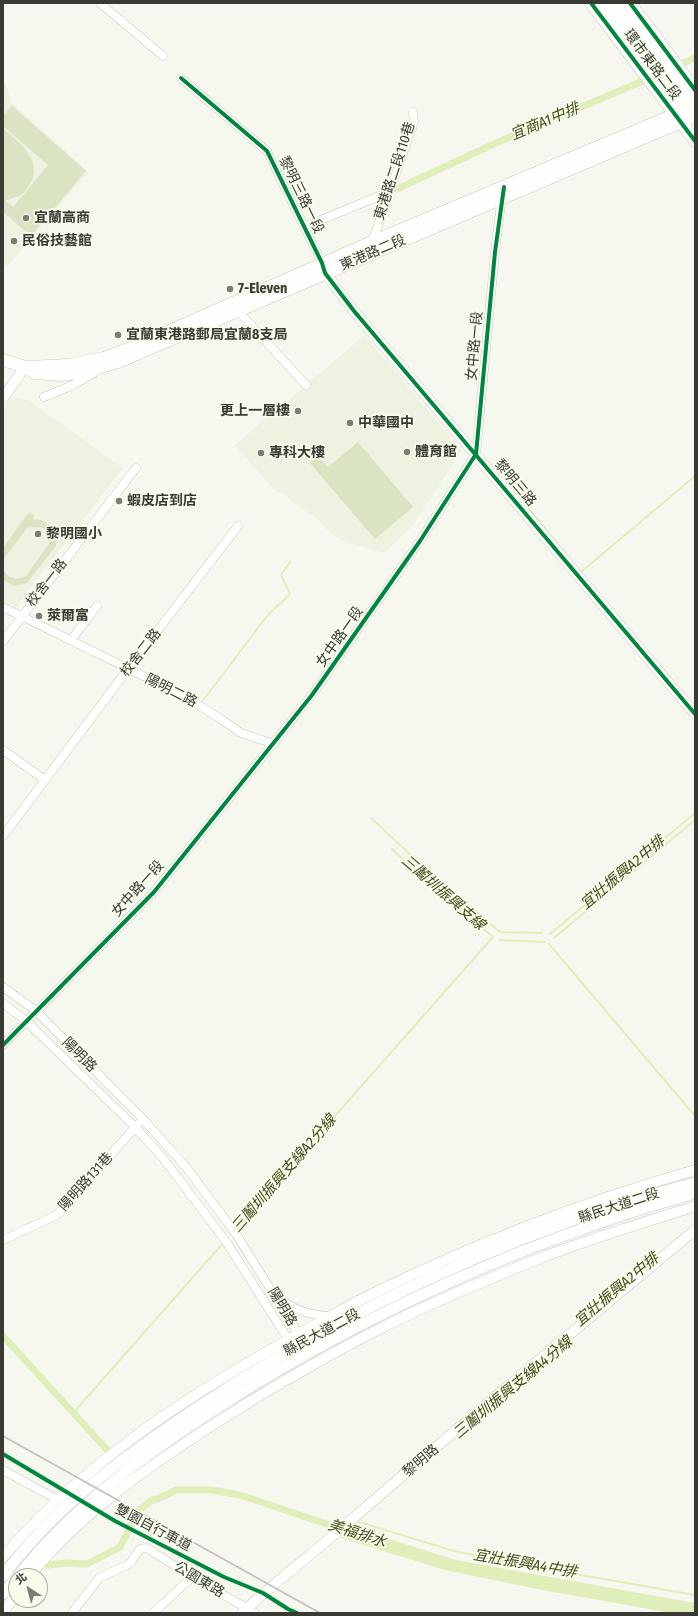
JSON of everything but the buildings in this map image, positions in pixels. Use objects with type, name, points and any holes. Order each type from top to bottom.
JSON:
[{"type":"main road","name":"環市東路二段","points":[[591,3],[689,114]]},
{"type":"main road","name":"環市東路二段","points":[[605,3],[689,114]]},
{"type":"main road","name":"環市東路二段","points":[[619,3],[689,114],[695,141]]},
{"type":"main road","name":"環市東路二段","points":[[630,3],[695,90]]},
{"type":"main road","name":"東港路二段","points":[[25,367],[69,365],[104,358],[133,347],[689,114]]},
{"type":"main road","name":"東港路二段","points":[[3,360],[25,367],[35,373],[60,375],[80,373],[102,368],[238,311],[324,268]]},
{"type":"main road","name":"縣民大道二段","points":[[3,1576],[37,1535],[68,1504],[116,1463],[301,1338],[482,1256],[574,1220],[634,1200],[695,1183]]},
{"type":"main road","name":"縣民大道二段","points":[[28,1568],[70,1519],[101,1490],[135,1463],[256,1383],[299,1358],[378,1317],[490,1265],[581,1230],[695,1193]]},
{"type":"street","points":[[100,3],[163,56]]},
{"type":"street","name":"黎明三路一段","points":[[181,78],[267,151],[324,268]]},
{"type":"street","name":"東港路二段110巷","points":[[374,247],[389,192],[414,122],[413,112]]},
{"type":"street","points":[[304,228],[389,192]]},
{"type":"street","name":"女中路一段","points":[[3,1045],[154,892],[274,744],[344,651],[424,535],[476,454],[503,193]]},
{"type":"street","name":"黎明三路","points":[[324,268],[354,311],[695,714]]},
{"type":"street","points":[[238,311],[306,385]]},
{"type":"street","points":[[3,398],[25,367]]},
{"type":"street","points":[[44,397],[71,386],[102,368]]},
{"type":"street","name":"校舍一路","points":[[3,641],[136,468]]},
{"type":"street","name":"校舍二路","points":[[3,836],[128,669],[238,526]]},
{"type":"street","points":[[71,640],[97,606]]},
{"type":"street","name":"陽明二路","points":[[3,607],[182,695],[241,733],[274,744]]},
{"type":"street","points":[[3,750],[45,780]]},
{"type":"street","name":"陽明路","points":[[3,987],[36,1011],[143,1120],[186,1167],[236,1234],[267,1282],[310,1352],[311,1366]]},
{"type":"street","name":"陽明路","points":[[3,1004],[26,1021],[137,1125],[196,1200],[227,1243],[299,1358],[311,1366]]},
{"type":"street","name":"陽明路131巷","points":[[3,1240],[57,1214],[137,1125]]},
{"type":"street","name":"縣民大道二段","points":[[301,1338],[329,1316],[368,1296],[475,1247],[583,1204],[695,1170]]},
{"type":"street","name":"縣民大道二段","points":[[30,1568],[120,1490],[177,1449],[264,1393],[375,1331],[499,1275],[585,1242],[695,1206]]},
{"type":"street","name":"黎明路","points":[[248,1611],[274,1584],[329,1540],[506,1388],[695,1230]]},
{"type":"street","points":[[475,1247],[482,1256]]},
{"type":"street","points":[[267,1282],[283,1301],[294,1308],[305,1313],[329,1316]]},
{"type":"street","name":"縣民大道二段","points":[[3,1557],[58,1500],[117,1450],[154,1423],[241,1366],[291,1344]]},
{"type":"street","points":[[3,1470],[58,1500]]},
{"type":"street","name":"公園東路","points":[[72,1613],[99,1578],[127,1565],[140,1549],[144,1548],[147,1548],[248,1611]]},
{"type":"street","points":[[153,1613],[192,1577]]},
{"type":"shaded area","name":"宜蘭高商","points":[[3,79],[13,104],[89,172],[7,267],[3,264]]},
{"type":"shaded area","name":"宜蘭高商","points":[[12,106],[86,171],[31,236],[3,212],[3,128],[27,151],[34,166],[34,174],[26,190],[19,196],[5,201],[13,207],[48,165],[3,126],[3,116]]},
{"type":"shaded area","name":"中華國中","points":[[365,335],[462,451],[412,527],[384,553],[345,542],[330,533],[317,519],[295,504],[283,493],[276,492],[235,445]]},
{"type":"shaded area","name":"黎明國小","points":[[12,397],[28,400],[123,468],[16,607],[3,600],[3,408]]},
{"type":"shaded area","points":[[358,442],[413,507],[375,539],[310,463],[317,456],[328,467]]},
{"type":"shaded area","points":[[28,513],[34,515],[33,520],[39,519],[49,526],[54,533],[56,546],[27,583],[14,586],[3,580],[3,569],[9,577],[18,579],[25,577],[49,544],[49,537],[43,528],[27,528],[3,560],[3,548]]},
{"type":"water","points":[[354,1528],[456,1560],[695,1603],[695,1613],[671,1613],[537,1589],[445,1570],[341,1538]]},
{"type":"waterway","name":"宜商A1中排","points":[[674,67],[695,58]]},
{"type":"waterway","name":"宜商A1中排","points":[[397,189],[496,143],[650,78]]},
{"type":"waterway","points":[[581,572],[695,476]]},
{"type":"waterway","points":[[524,505],[525,504],[569,558]]},
{"type":"waterway","points":[[201,703],[267,616],[290,594],[281,575],[290,562]]},
{"type":"waterway","name":"宜壯振興A2中排","points":[[550,934],[695,813]]},
{"type":"waterway","name":"三鬮圳振興支線","points":[[371,818],[429,872],[500,932],[542,933]]},
{"type":"waterway","name":"三鬮圳振興支線A2分線","points":[[554,938],[695,820]]},
{"type":"waterway","name":"三鬮圳振興支線A2分線","points":[[236,1228],[493,937],[424,879],[392,849]]},
{"type":"waterway","name":"三鬮圳振興支線A2分線","points":[[500,940],[545,942]]},
{"type":"waterway","points":[[549,944],[695,1116]]},
{"type":"waterway","name":"三鬮圳振興支線A2分線","points":[[74,1412],[224,1242]]},
{"type":"waterway","points":[[3,1336],[109,1452]]},
{"type":"waterway","name":"三鬮圳振興支線A4分線","points":[[523,1380],[574,1337]]},
{"type":"waterway","name":"美福排水","points":[[48,1565],[67,1563],[87,1564],[120,1547],[138,1511],[152,1500],[158,1499],[176,1490],[212,1490],[240,1495],[359,1535]]},
{"type":"waterway","name":"宜壯振興A4中排","points":[[359,1522],[454,1551],[501,1561],[695,1595]]},
{"type":"railway","points":[[3,1436],[320,1613]]},
{"type":"cycle path","points":[[591,3],[695,141]]},
{"type":"cycle path","points":[[630,3],[695,90]]},
{"type":"cycle path","points":[[181,78],[267,151],[322,263],[325,273],[354,311],[695,714]]},
{"type":"cycle path","points":[[3,1045],[154,892],[312,695],[420,541],[476,454],[495,252],[504,187]]},
{"type":"cycle path","name":"雙園自行車道","points":[[3,1454],[115,1521],[224,1577],[263,1593],[297,1613]]},
{"type":"place","name":"宜蘭高商","points":[[26,218]]},
{"type":"place","name":"民俗技藝館","points":[[14,241]]},
{"type":"place","name":"7-Eleven","points":[[230,289]]},
{"type":"place","name":"宜蘭東港路郵局宜蘭8支局","points":[[118,335]]},
{"type":"place","name":"更上一層樓","points":[[298,411]]},
{"type":"place","name":"中華國中","points":[[350,423]]},
{"type":"place","name":"體育館","points":[[407,452]]},
{"type":"place","name":"專科大樓","points":[[261,453]]},
{"type":"place","name":"蝦皮店到店","points":[[119,501]]},
{"type":"place","name":"黎明國小","points":[[38,534]]},
{"type":"place","name":"萊爾富","points":[[39,616]]}]
